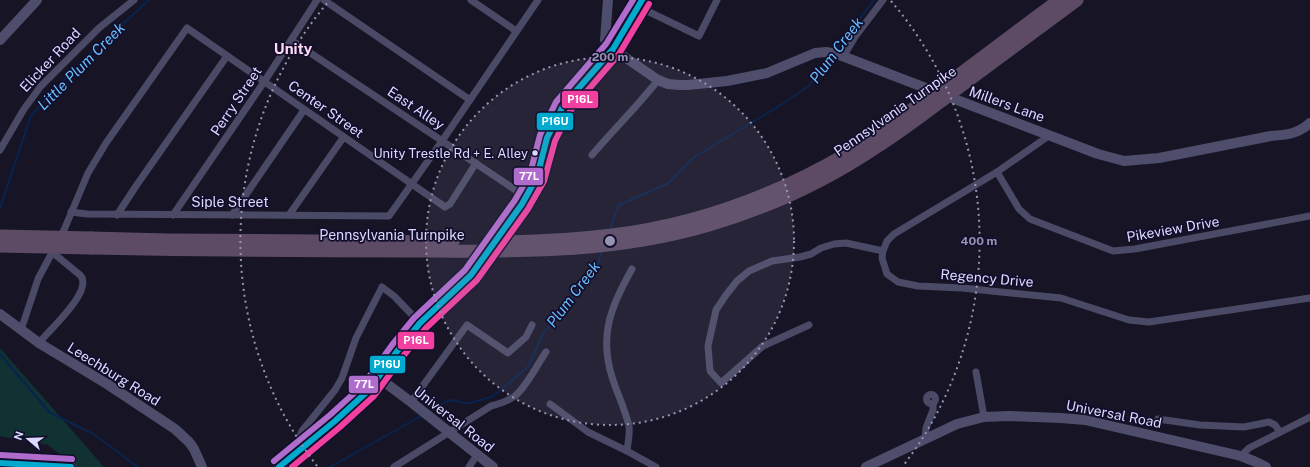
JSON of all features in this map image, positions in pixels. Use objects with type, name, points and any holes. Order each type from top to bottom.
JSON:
[{"type":"highway","name":"Pennsylvania Turnpike","points":[[941,94],[1059,0]]},
{"type":"highway","name":"Pennsylvania Turnpike","points":[[0,246],[175,240],[507,242],[612,235],[682,222],[754,199],[784,186],[848,153],[941,94],[1077,0]]},
{"type":"highway","name":"Pennsylvania Turnpike","points":[[0,236],[91,243]]},
{"type":"street","points":[[0,40],[37,0]]},
{"type":"street","name":"Elicker Road","points":[[0,150],[5,144],[24,109],[41,86],[99,28],[134,0]]},
{"type":"street","name":"Perry Street","points":[[174,215],[292,40],[317,0]]},
{"type":"street","points":[[324,0],[470,100]]},
{"type":"street","points":[[471,0],[516,31]]},
{"type":"street","points":[[412,184],[538,0]]},
{"type":"street","points":[[608,0],[605,40],[613,49],[658,80],[668,84],[680,85],[730,80],[767,73],[815,53],[836,54],[856,37],[883,0]]},
{"type":"street","points":[[279,467],[361,399],[379,378],[402,344],[420,324],[471,274],[526,197],[537,177],[547,138],[563,106],[613,49],[640,4],[699,36],[717,0]]},
{"type":"street","name":"Center Street","points":[[71,212],[88,173],[100,153],[187,28],[343,138],[445,207],[476,163]]},
{"type":"street","name":"East Alley","points":[[292,40],[526,197]]},
{"type":"street","name":"Millers Lane","points":[[836,54],[1098,154],[1124,161],[1159,158],[1271,136],[1285,135],[1304,129],[1310,123]]},
{"type":"street","points":[[117,215],[227,56]]},
{"type":"street","points":[[592,155],[617,125],[646,96],[658,80]]},
{"type":"street","points":[[232,215],[304,110]]},
{"type":"street","points":[[809,325],[763,346],[721,383],[710,371],[708,346],[716,310],[737,281],[750,271],[772,261],[811,254],[821,248],[834,244],[846,243],[883,251],[894,234],[997,172],[1050,135]]},
{"type":"street","points":[[289,215],[343,138]]},
{"type":"street","name":"Pikeview Drive","points":[[997,172],[1020,209],[1030,219],[1119,252],[1310,216]]},
{"type":"street","name":"Siple Street","points":[[71,212],[117,215],[389,216],[412,184]]},
{"type":"street","points":[[21,330],[38,279],[64,230],[71,212]]},
{"type":"street","name":"Regency Drive","points":[[883,251],[882,258],[888,274],[898,282],[918,286],[962,288],[1060,298],[1129,320],[1149,322],[1310,298]]},
{"type":"street","points":[[38,343],[66,314],[84,282],[80,275],[52,252]]},
{"type":"street","points":[[627,450],[629,428],[612,376],[607,352],[607,337],[610,318],[618,294],[632,269]]},
{"type":"street","points":[[297,452],[298,442],[302,431],[335,390],[342,378],[356,338],[382,287],[394,296],[420,324]]},
{"type":"street","name":"Leechburg Road","points":[[0,314],[38,343],[107,384],[174,429],[184,437],[194,449],[202,467]]},
{"type":"street","points":[[411,402],[467,325],[508,353],[526,337],[532,325]]},
{"type":"street","points":[[394,467],[448,432],[492,406],[502,403],[515,395],[529,379],[546,352]]},
{"type":"street","points":[[976,372],[984,417]]},
{"type":"street","name":"Universal Road","points":[[379,378],[493,467]]},
{"type":"street","points":[[925,438],[926,428],[933,410],[933,403]]},
{"type":"street","points":[[550,404],[588,432],[627,450],[656,467]]},
{"type":"street","name":"Universal Road","points":[[866,467],[957,424],[984,417],[1026,416],[1085,420],[1241,456],[1266,467]]},
{"type":"street","points":[[1241,456],[1250,448],[1310,417]]},
{"type":"street","points":[[1158,419],[1200,425],[1244,427],[1269,422],[1275,425],[1280,432]]},
{"type":"street","points":[[469,467],[477,455]]},
{"type":"street","points":[[0,463],[71,467]]},
{"type":"green space","points":[[0,348],[104,467],[76,467],[48,445],[0,436]]},
{"type":"waterway","name":"Little Plum Creek","points":[[0,208],[31,116],[81,62],[149,0]]},
{"type":"waterway","name":"Plum Creek","points":[[835,51],[874,0]]},
{"type":"waterway","name":"Plum Creek","points":[[610,230],[619,205],[669,183],[693,158],[784,103],[809,86],[832,56]]},
{"type":"waterway","name":"Plum Creek","points":[[428,412],[445,402],[453,400],[462,403],[469,403],[492,397],[528,367],[543,334],[597,266],[603,249]]},
{"type":"waterway","name":"Plum Creek","points":[[0,354],[49,412],[95,435],[138,467]]},
{"type":"waterway","name":"Plum Creek","points":[[330,467],[423,415]]},
{"type":"transit line","name":"77L","points":[[274,461],[330,415],[363,385],[414,318],[465,270],[515,200],[530,174],[540,135],[556,102],[606,44],[633,0]]},
{"type":"transit line","name":"P16U","points":[[279,467],[335,421],[369,390],[420,323],[471,275],[522,204],[537,177],[547,138],[563,106],[613,49],[642,0]]},
{"type":"transit line","name":"P16L","points":[[292,467],[374,396],[426,328],[477,280],[528,209],[544,181],[555,141],[570,111],[619,54],[649,4]]},
{"type":"transit line","name":"77L","points":[[0,455],[72,459]]},
{"type":"transit line","name":"P16U","points":[[0,463],[71,467]]},
{"type":"place","name":"Unity Trestle Rd + E. Alley","points":[[535,153]]},
{"type":"district","name":"Unity","points":[[293,48]]}]
